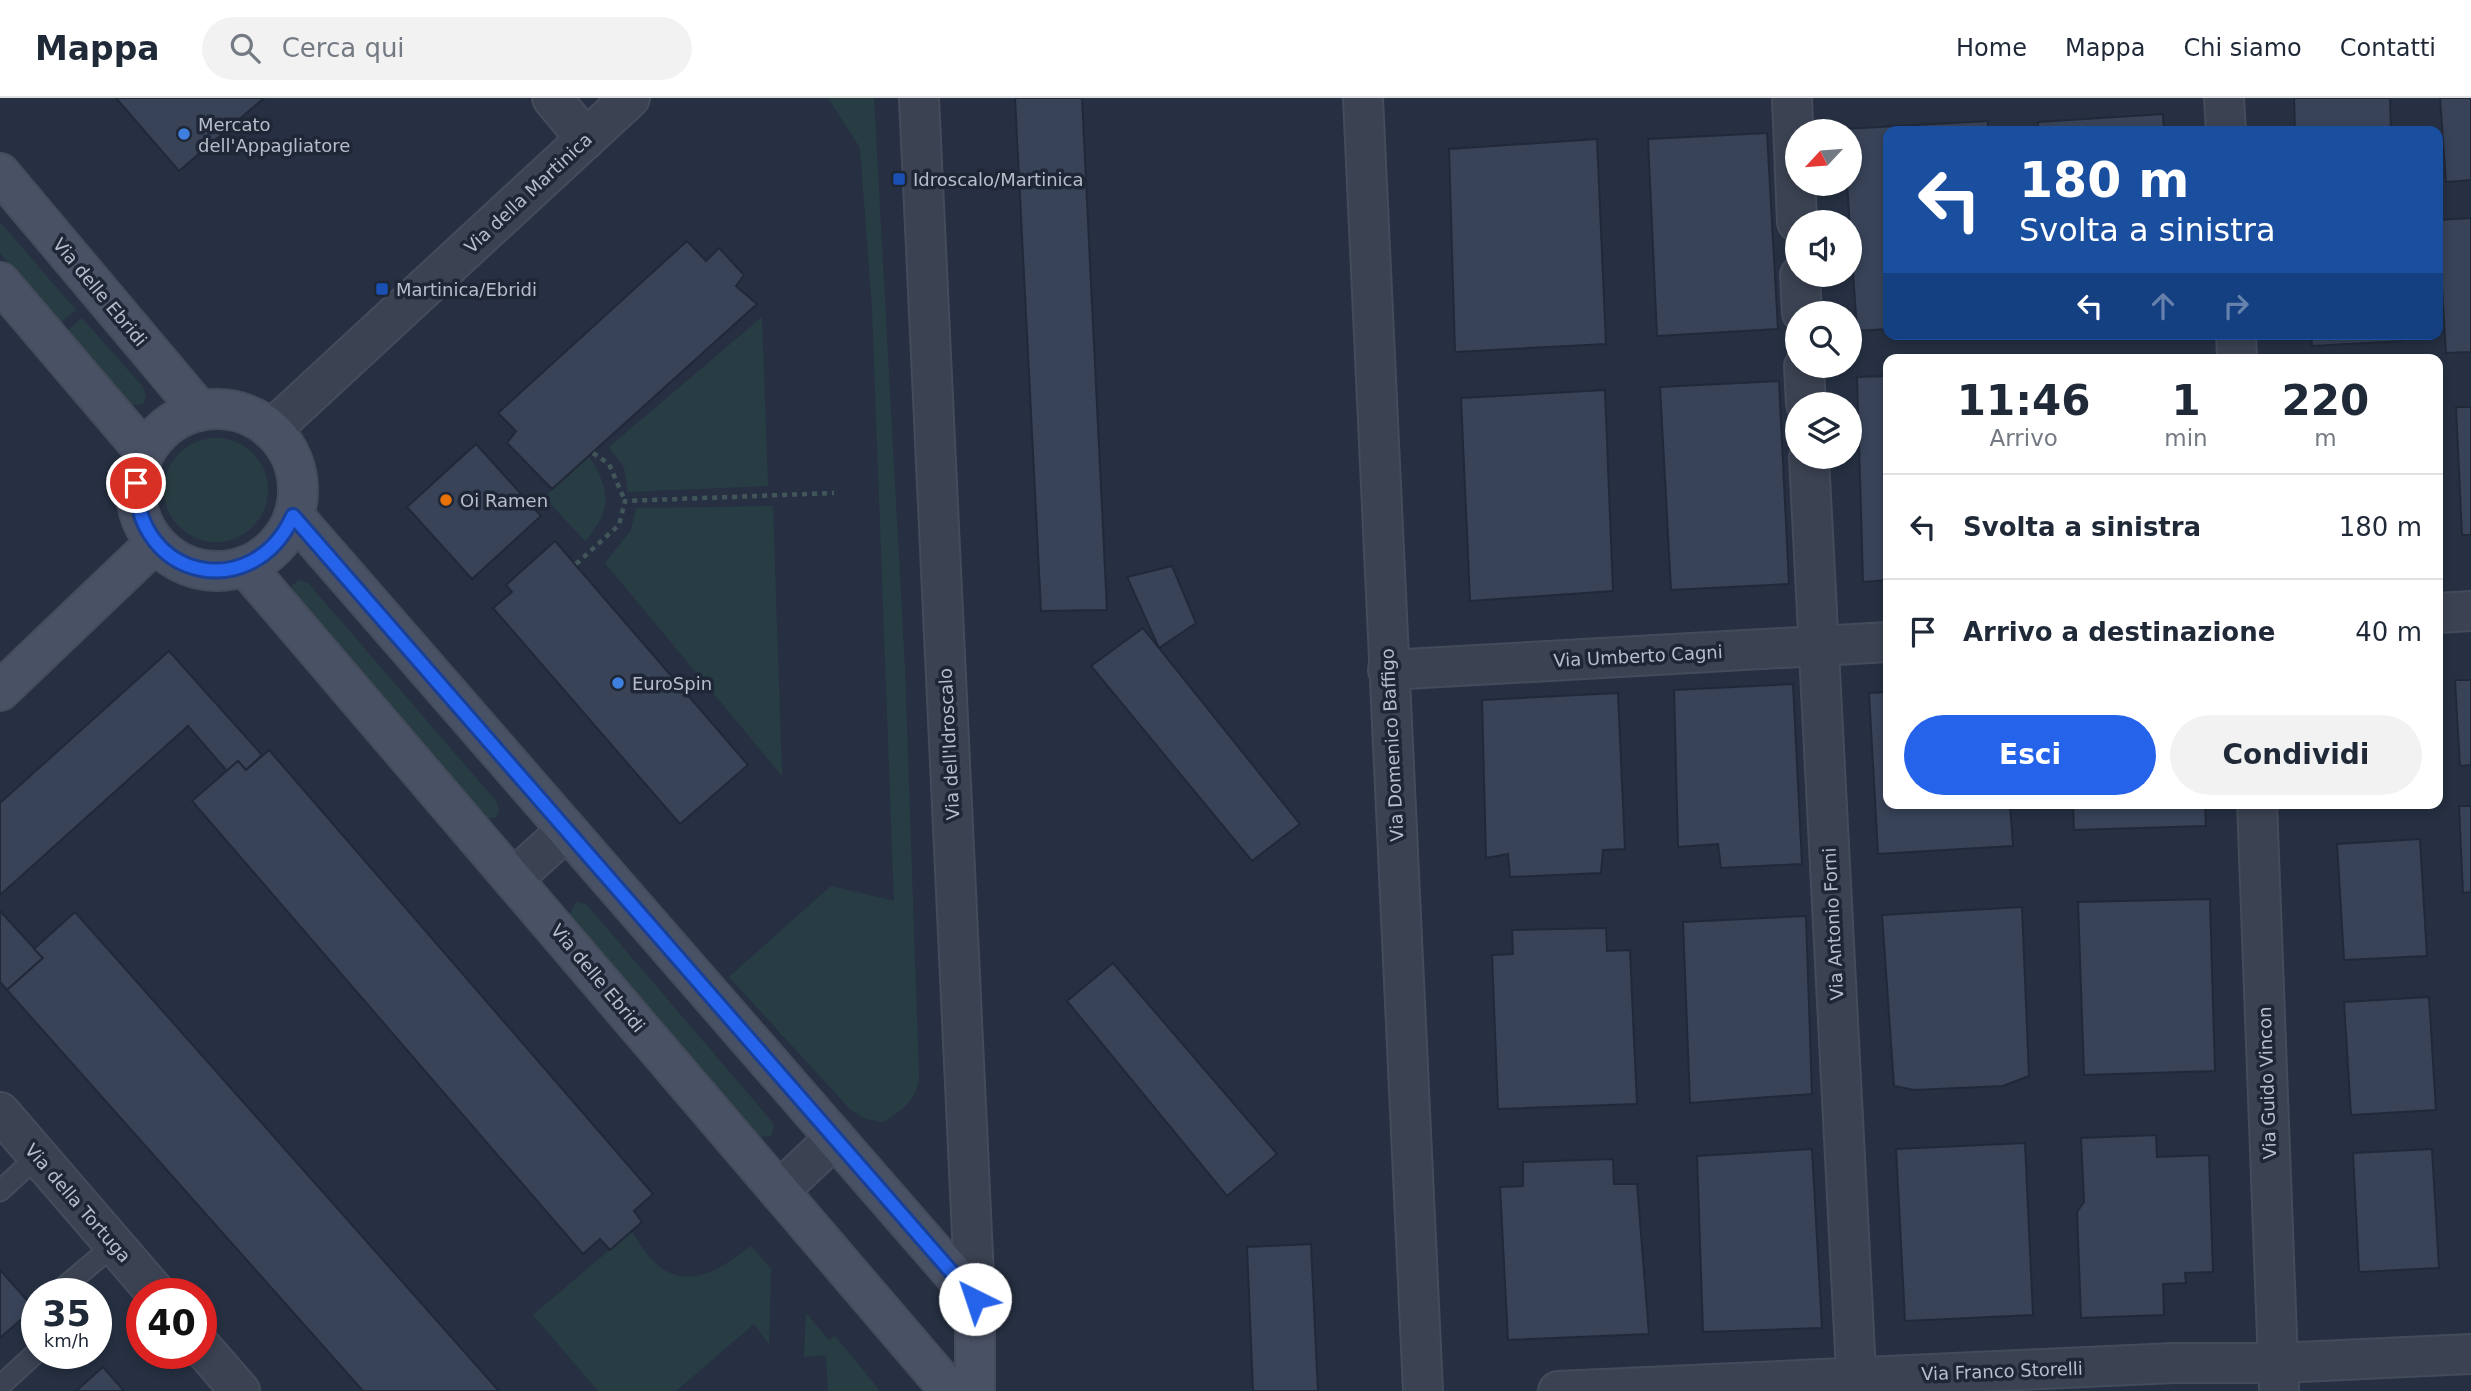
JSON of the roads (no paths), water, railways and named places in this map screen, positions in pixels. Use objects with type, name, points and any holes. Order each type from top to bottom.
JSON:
[{"type":"street","points":[[552,98],[586,139]]},
{"type":"street","name":"Via della Martinica","points":[[271,430],[630,98]]},
{"type":"street","name":"Via dell'Idroscalo","points":[[919,98],[975,1299],[975,1391]]},
{"type":"street","name":"Via Domenico Baffigo","points":[[1363,98],[1423,1391]]},
{"type":"street","points":[[1791,98],[1796,210]]},
{"type":"street","points":[[2224,98],[2226,126]]},
{"type":"street","name":"Via delle Ebridi","points":[[0,173],[200,411]]},
{"type":"street","points":[[0,282],[145,452]]},
{"type":"street","points":[[200,411],[238,412],[271,430],[282,442],[295,470],[298,485],[293,516],[275,546],[245,566],[218,571],[190,567],[177,561],[155,543],[143,522],[136,499],[137,475],[145,452],[168,425],[200,411]]},
{"type":"street","name":"Via Antonio Forni","points":[[1810,469],[1857,1384]]},
{"type":"street","points":[[293,516],[975,1299]]},
{"type":"street","points":[[0,691],[155,543]]},
{"type":"street","name":"Via delle Ebridi","points":[[245,566],[950,1391]]},
{"type":"street","points":[[2443,613],[2471,611]]},
{"type":"street","name":"Via Umberto Cagni","points":[[1388,670],[1883,642]]},
{"type":"street","name":"Via Guido Vincon","points":[[2257,809],[2278,1377]]},
{"type":"street","points":[[513,879],[567,830]]},
{"type":"street","name":"Via della Tortuga","points":[[0,1112],[143,1278]]},
{"type":"street","points":[[779,1191],[835,1138]]},
{"type":"street","name":"Via Franco Storelli","points":[[1558,1391],[1857,1384],[2174,1363],[2278,1377],[2471,1354]]},
{"type":"street","points":[[217,1364],[240,1391]]},
{"type":"lane","points":[[0,1191],[38,1156]]},
{"type":"lane","points":[[75,1278],[114,1245]]},
{"type":"lane","points":[[0,1386],[21,1367]]},
{"type":"place","name":"Mercato dell'Appagliatore","points":[[184,134]]},
{"type":"place","name":"Idroscalo/Martinica","points":[[899,179]]},
{"type":"place","name":"Martinica/Ebridi","points":[[382,289]]},
{"type":"place","name":"Oi Ramen","points":[[446,500]]},
{"type":"place","name":"EuroSpin","points":[[618,683]]}]
